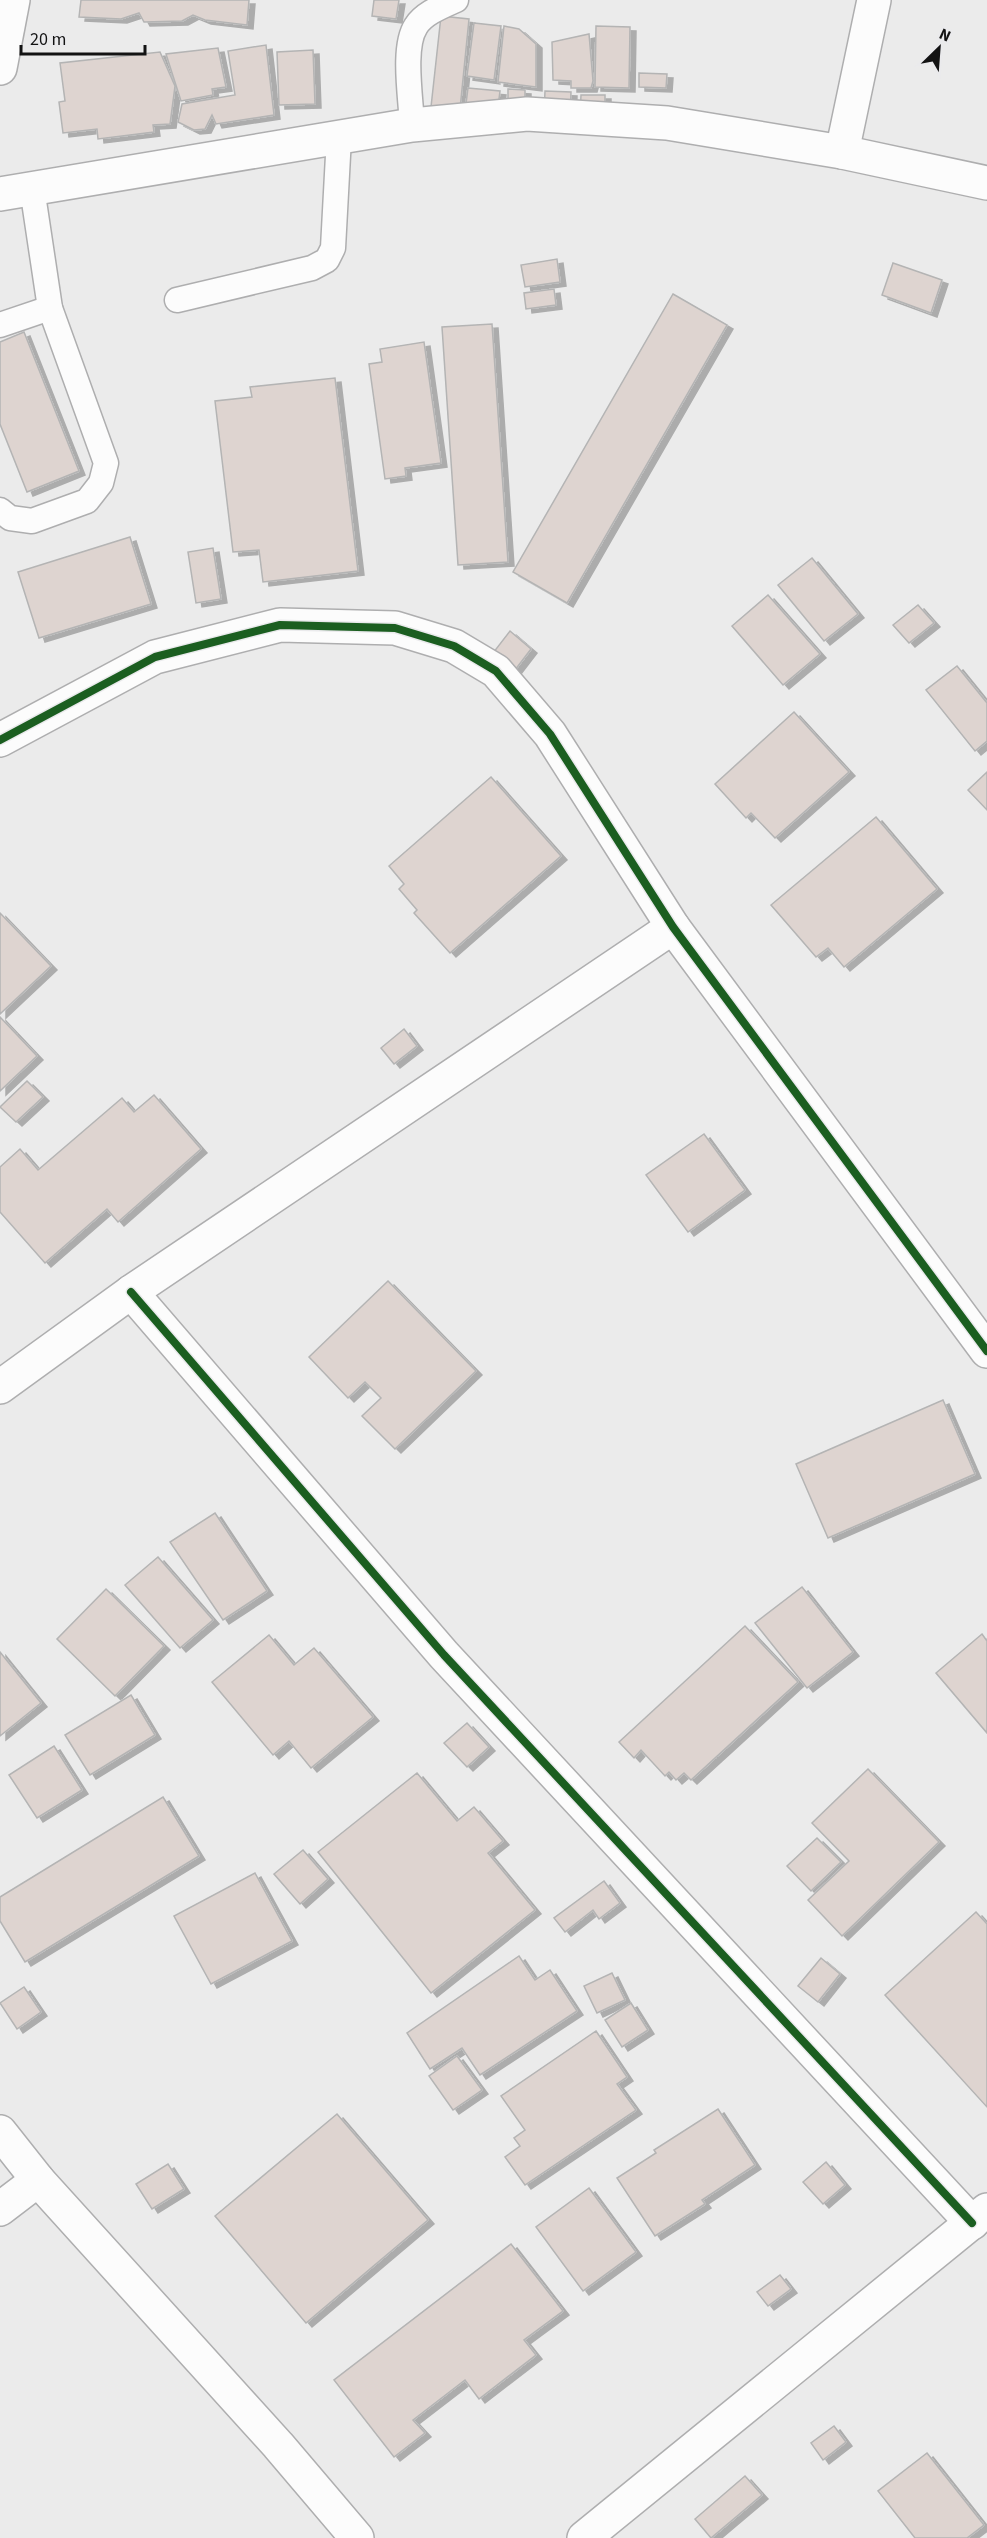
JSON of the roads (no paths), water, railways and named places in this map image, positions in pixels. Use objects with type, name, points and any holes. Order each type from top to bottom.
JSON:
[{"type":"street","points":[[0,68],[13,0]]},
{"type":"street","points":[[842,152],[874,0]]},
{"type":"street","points":[[16,191],[412,124],[527,114],[667,123],[842,152],[987,183]]},
{"type":"street","points":[[0,740],[155,657],[279,626],[395,628],[454,646],[496,671],[550,734],[673,927],[987,1351]]},
{"type":"street","points":[[0,1387],[131,1292],[673,927]]},
{"type":"street","points":[[131,1292],[444,1655],[979,2216],[584,2538]]},
{"type":"street","points":[[0,2132],[38,2180],[278,2445],[357,2538]]},
{"type":"street","points":[[0,2209],[38,2180]]},
{"type":"lane","points":[[412,124],[409,46],[416,25],[435,10],[456,0]]},
{"type":"lane","points":[[177,300],[312,267],[327,260],[333,248],[339,137]]},
{"type":"lane","points":[[0,510],[10,518],[32,521],[87,501],[101,483],[106,463],[50,308],[16,191]]},
{"type":"lane","points":[[0,325],[50,308]]}]
